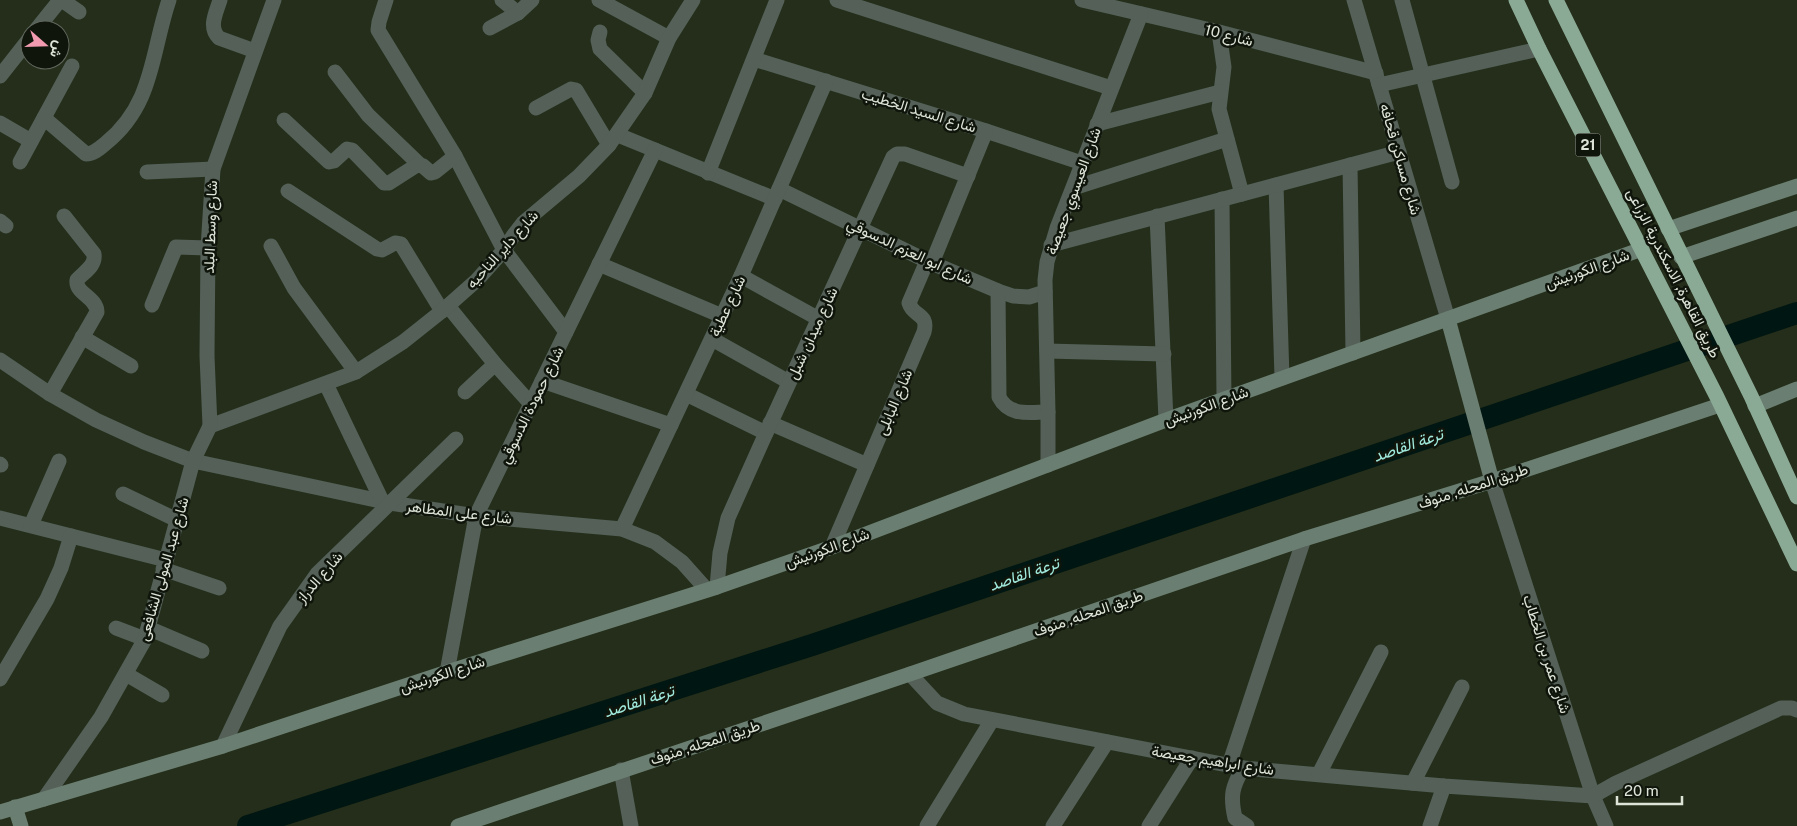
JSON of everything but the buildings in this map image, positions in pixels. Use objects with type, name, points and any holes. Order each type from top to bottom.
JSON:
[{"type":"highway","name":"طريق القاهرة, الاسكندرية الزراعى","points":[[1516,0],[1539,49],[1718,401],[1797,564]]},
{"type":"highway","name":"طريق القاهرة, الاسكندرية الزراعى","points":[[1556,0],[1753,401],[1797,497]]},
{"type":"main road","points":[[1668,229],[1797,186]]},
{"type":"main road","points":[[1682,257],[1797,218]]},
{"type":"main road","name":"شارع الكورنيش","points":[[0,812],[223,746],[447,672],[712,589],[832,547],[1166,420],[1642,249]]},
{"type":"main road","points":[[1448,319],[1492,481]]},
{"type":"main road","points":[[1753,401],[1797,389]]},
{"type":"main road","name":"طريق المحله, منوف","points":[[458,826],[1304,539],[1492,481],[1718,401]]},
{"type":"main road","points":[[15,807],[21,826]]},
{"type":"street","points":[[44,20],[61,0],[79,12]]},
{"type":"street","points":[[44,118],[86,154],[93,153],[114,136],[132,116],[144,93],[169,0]]},
{"type":"street","points":[[220,0],[212,25],[216,34],[219,38],[255,51]]},
{"type":"street","name":"شارع وسط البلد","points":[[193,461],[210,426],[207,356],[208,248],[213,169],[274,0]]},
{"type":"street","points":[[386,0],[378,30],[455,156],[504,250],[566,332]]},
{"type":"street","points":[[502,0],[518,14]]},
{"type":"street","points":[[490,28],[518,14],[532,0]]},
{"type":"street","points":[[599,0],[669,38]]},
{"type":"street","name":"شارع داير الناحيه","points":[[210,426],[356,372],[403,342],[445,309],[477,280],[504,250],[523,223],[579,176],[613,140],[645,93],[669,38],[693,0]]},
{"type":"street","points":[[708,173],[777,0]]},
{"type":"street","points":[[837,0],[1111,88]]},
{"type":"street","name":"شارع 10","points":[[1082,0],[1132,8],[1377,79]]},
{"type":"street","name":"شارع مساكن قحافه","points":[[1354,0],[1448,319]]},
{"type":"street","points":[[1402,0],[1452,182]]},
{"type":"street","name":"شارع العيسوي جعيصة","points":[[1048,465],[1045,292],[1047,262],[1051,245],[1111,88],[1132,8]]},
{"type":"street","points":[[600,32],[598,40],[600,49],[645,93]]},
{"type":"street","points":[[1219,32],[1224,67],[1219,110],[1242,194]]},
{"type":"street","points":[[1377,79],[1422,75],[1539,49]]},
{"type":"street","points":[[0,76],[20,51]]},
{"type":"street","name":"شارع السيد الخطيب","points":[[754,59],[1082,162]]},
{"type":"street","points":[[20,162],[72,66]]},
{"type":"street","points":[[335,72],[368,115],[420,165],[431,173],[455,156]]},
{"type":"street","name":"شارع عطية","points":[[622,529],[741,276],[826,81]]},
{"type":"street","points":[[536,108],[571,89],[576,90],[613,140]]},
{"type":"street","points":[[1097,124],[1220,92]]},
{"type":"street","points":[[284,120],[329,162],[332,162],[348,148],[384,182],[389,182],[420,165]]},
{"type":"street","points":[[0,124],[31,141]]},
{"type":"street","points":[[930,262],[986,131]]},
{"type":"street","points":[[1072,188],[1227,139]]},
{"type":"street","name":"شارع ابو العزم الدسوقي","points":[[613,140],[655,150],[708,173],[777,194],[861,228],[930,262],[998,292],[1013,296],[1029,297],[1045,292]]},
{"type":"street","name":"شارع حمودة الدسوقي","points":[[447,672],[476,516],[655,150]]},
{"type":"street","points":[[1051,245],[1399,152]]},
{"type":"street","name":"شارع ميدان شبل","points":[[712,589],[728,518],[893,157],[897,154],[905,154],[968,176]]},
{"type":"street","points":[[1350,165],[1353,353]]},
{"type":"street","points":[[147,172],[213,169]]},
{"type":"street","points":[[1276,185],[1282,378]]},
{"type":"street","points":[[288,191],[376,249],[382,250],[395,243],[401,244],[445,309],[531,404]]},
{"type":"street","points":[[1222,199],[1224,399]]},
{"type":"street","points":[[50,394],[97,312],[96,304],[78,288],[76,282],[92,265],[95,258],[94,254],[64,216]]},
{"type":"street","points":[[1157,216],[1166,420]]},
{"type":"street","points":[[271,246],[294,288],[356,372]]},
{"type":"street","points":[[152,305],[176,247],[208,248]]},
{"type":"street","name":"شارع البابلى","points":[[832,547],[924,332],[926,326],[924,320],[912,310],[909,303],[930,262]]},
{"type":"street","points":[[599,264],[722,316]]},
{"type":"street","points":[[741,276],[819,319]]},
{"type":"street","points":[[998,292],[999,397],[1003,405],[1010,410],[1048,412]]},
{"type":"street","points":[[82,337],[131,366]]},
{"type":"street","points":[[712,339],[789,382]]},
{"type":"street","points":[[1047,351],[1164,354]]},
{"type":"street","points":[[0,360],[50,394],[96,420],[193,461]]},
{"type":"street","points":[[465,392],[495,364]]},
{"type":"street","points":[[542,381],[672,425]]},
{"type":"street","points":[[326,384],[386,502]]},
{"type":"street","points":[[686,394],[768,428],[867,465]]},
{"type":"street","name":"شارع الدراز","points":[[223,746],[280,626],[317,574],[386,502],[456,439]]},
{"type":"street","points":[[31,525],[59,461]]},
{"type":"street","name":"شارع على المطاهر","points":[[193,461],[386,502],[476,516],[622,529],[655,542],[682,562],[712,589]]},
{"type":"street","name":"شارع عبد المولى الشافعى","points":[[44,799],[101,717],[126,674],[146,633],[193,461]]},
{"type":"street","name":"شارع عمر بن الخطاب","points":[[1492,481],[1593,796],[1606,826]]},
{"type":"street","points":[[123,494],[177,520]]},
{"type":"street","points":[[0,518],[71,536],[165,564],[219,588]]},
{"type":"street","points":[[0,680],[6,658],[47,599],[61,568],[71,536]]},
{"type":"street","points":[[1237,823],[1231,801],[1236,766],[1304,539]]},
{"type":"street","points":[[116,628],[146,633],[202,651]]},
{"type":"street","points":[[1319,774],[1381,652]]},
{"type":"street","points":[[126,674],[162,695]]},
{"type":"street","name":"شارع ابراهيم جعيصة","points":[[910,674],[937,703],[964,714],[1236,766],[1444,786],[1593,796]]},
{"type":"street","points":[[1414,783],[1462,687]]},
{"type":"street","points":[[1593,796],[1616,783],[1781,708],[1797,710]]},
{"type":"street","points":[[927,826],[992,720]]},
{"type":"street","points":[[1053,826],[1107,742]]},
{"type":"street","points":[[1149,826],[1192,758]]},
{"type":"street","points":[[621,770],[631,826]]},
{"type":"street","points":[[1430,826],[1444,786]]},
{"type":"waterway","name":"ترعة القاصد","points":[[248,826],[812,645],[1797,313]]}]
